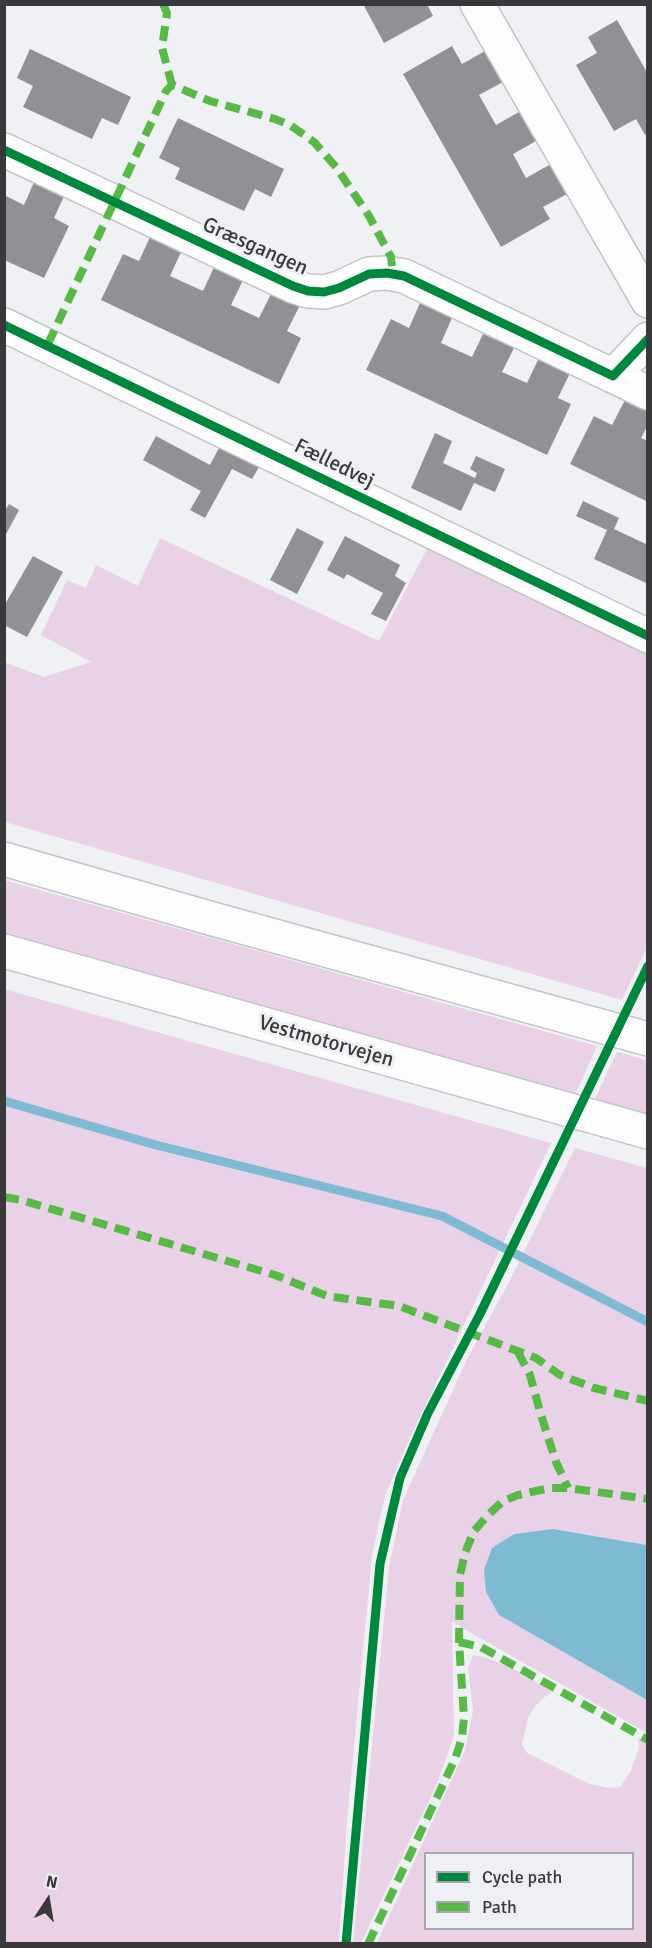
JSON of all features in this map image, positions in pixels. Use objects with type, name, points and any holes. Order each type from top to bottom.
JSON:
[{"type":"main road","points":[[477,4],[648,301]]},
{"type":"main road","name":"Græsgangen","points":[[4,150],[293,286],[308,291],[324,292],[339,288],[369,274],[387,273],[404,276],[648,393]]},
{"type":"main road","name":"Fælledvej","points":[[4,325],[648,636]]},
{"type":"main road","points":[[613,376],[648,339]]},
{"type":"main road","points":[[4,859],[648,1039]]},
{"type":"main road","name":"Vestmotorvejen","points":[[4,951],[648,1132]]},
{"type":"shaded area","points":[[160,538],[379,641],[429,545],[647,651],[647,947],[622,1000],[5,822],[4,662],[44,677],[91,662],[41,635],[67,580],[86,588],[96,565],[138,586]]},
{"type":"shaded area","points":[[4,880],[597,1046],[576,1093],[305,1022],[5,934]]},
{"type":"shaded area","points":[[4,989],[551,1143],[408,1442],[385,1496],[372,1555],[347,1821],[339,1943],[5,1943]]},
{"type":"shaded area","points":[[617,1052],[647,1060],[647,1116],[594,1101]]},
{"type":"shaded area","points":[[575,1148],[647,1168],[647,1545],[553,1529],[499,1615],[647,1700],[647,1733],[452,1622],[454,1736],[436,1786],[361,1943],[353,1944],[389,1567],[403,1500],[467,1359],[509,1282]]},
{"type":"shaded area","points":[[473,1655],[512,1668],[554,1692],[536,1705],[528,1718],[522,1744],[527,1753],[589,1784],[609,1788],[620,1787],[630,1773],[639,1748],[638,1737],[647,1742],[647,1943],[377,1943],[465,1750],[473,1711],[468,1668]]},
{"type":"water","points":[[553,1529],[647,1545],[647,1700],[499,1615],[486,1592],[484,1570],[492,1548],[514,1534]]},
{"type":"building","points":[[363,4],[427,4],[433,16],[384,43]]},
{"type":"building","points":[[617,20],[648,74],[648,133],[645,135],[636,119],[614,131],[576,65],[597,53],[588,37]]},
{"type":"building","points":[[452,46],[462,64],[485,51],[503,82],[479,95],[496,125],[519,112],[536,141],[513,154],[526,178],[551,164],[567,194],[543,207],[550,219],[501,247],[403,74]]},
{"type":"building","points":[[30,49],[131,97],[118,125],[102,118],[92,139],[23,107],[33,86],[17,78]]},
{"type":"building","points":[[178,118],[284,169],[271,197],[255,189],[244,211],[175,179],[180,168],[159,158]]},
{"type":"building","points":[[35,180],[65,194],[54,218],[69,226],[44,278],[4,260],[4,195],[24,205]]},
{"type":"building","points":[[151,235],[182,250],[170,276],[203,291],[215,265],[244,278],[231,305],[259,318],[272,292],[300,305],[287,331],[301,338],[279,384],[101,300],[123,254],[139,261]]},
{"type":"building","points":[[420,303],[452,318],[441,343],[472,357],[483,334],[514,348],[502,372],[527,383],[539,358],[570,373],[558,398],[571,404],[547,455],[366,370],[391,319],[409,328]]},
{"type":"building","points":[[625,400],[648,411],[648,425],[641,438],[648,441],[648,502],[570,464],[594,416],[612,425]]},
{"type":"building","points":[[435,433],[452,441],[443,463],[475,478],[477,473],[470,469],[476,456],[505,469],[495,492],[474,483],[461,511],[411,488]]},
{"type":"building","points":[[156,436],[210,465],[220,446],[259,467],[252,479],[232,469],[205,518],[190,510],[201,491],[143,460]]},
{"type":"building","points":[[583,501],[619,518],[614,529],[648,545],[646,583],[594,559],[607,530],[576,516]]},
{"type":"building","points":[[9,504],[19,510],[4,538],[4,512]]},
{"type":"building","points":[[297,528],[324,542],[297,594],[270,580]]},
{"type":"building","points":[[345,536],[400,565],[395,576],[406,583],[386,621],[371,614],[383,593],[347,574],[344,579],[327,570]]},
{"type":"building","points":[[33,556],[63,572],[27,637],[4,625],[4,606]]},
{"type":"waterway","points":[[4,1101],[156,1145],[442,1216],[648,1322]]},
{"type":"marked path","points":[[163,4],[167,13],[162,48],[172,85]]},
{"type":"marked path","points":[[48,344],[166,91],[172,85],[210,101],[290,125],[314,142],[336,167],[369,216],[391,257],[393,274]]},
{"type":"marked path","points":[[4,1197],[21,1200],[275,1275],[327,1296],[399,1306],[536,1358],[560,1375],[594,1388],[648,1401]]},
{"type":"marked path","points":[[518,1352],[530,1375],[556,1462],[568,1488]]},
{"type":"marked path","points":[[368,1944],[455,1759],[462,1738],[464,1717],[459,1642],[460,1575],[465,1553],[474,1531],[503,1501],[550,1488],[568,1488],[648,1499]]},
{"type":"marked path","points":[[459,1642],[481,1647],[648,1740]]},
{"type":"cycle path","points":[[4,150],[308,291],[324,292],[339,288],[369,274],[387,273],[404,276],[613,376],[648,339]]},
{"type":"cycle path","points":[[4,325],[648,636]]},
{"type":"cycle path","points":[[346,1944],[380,1564],[400,1478],[428,1413],[480,1314],[648,966]]}]
